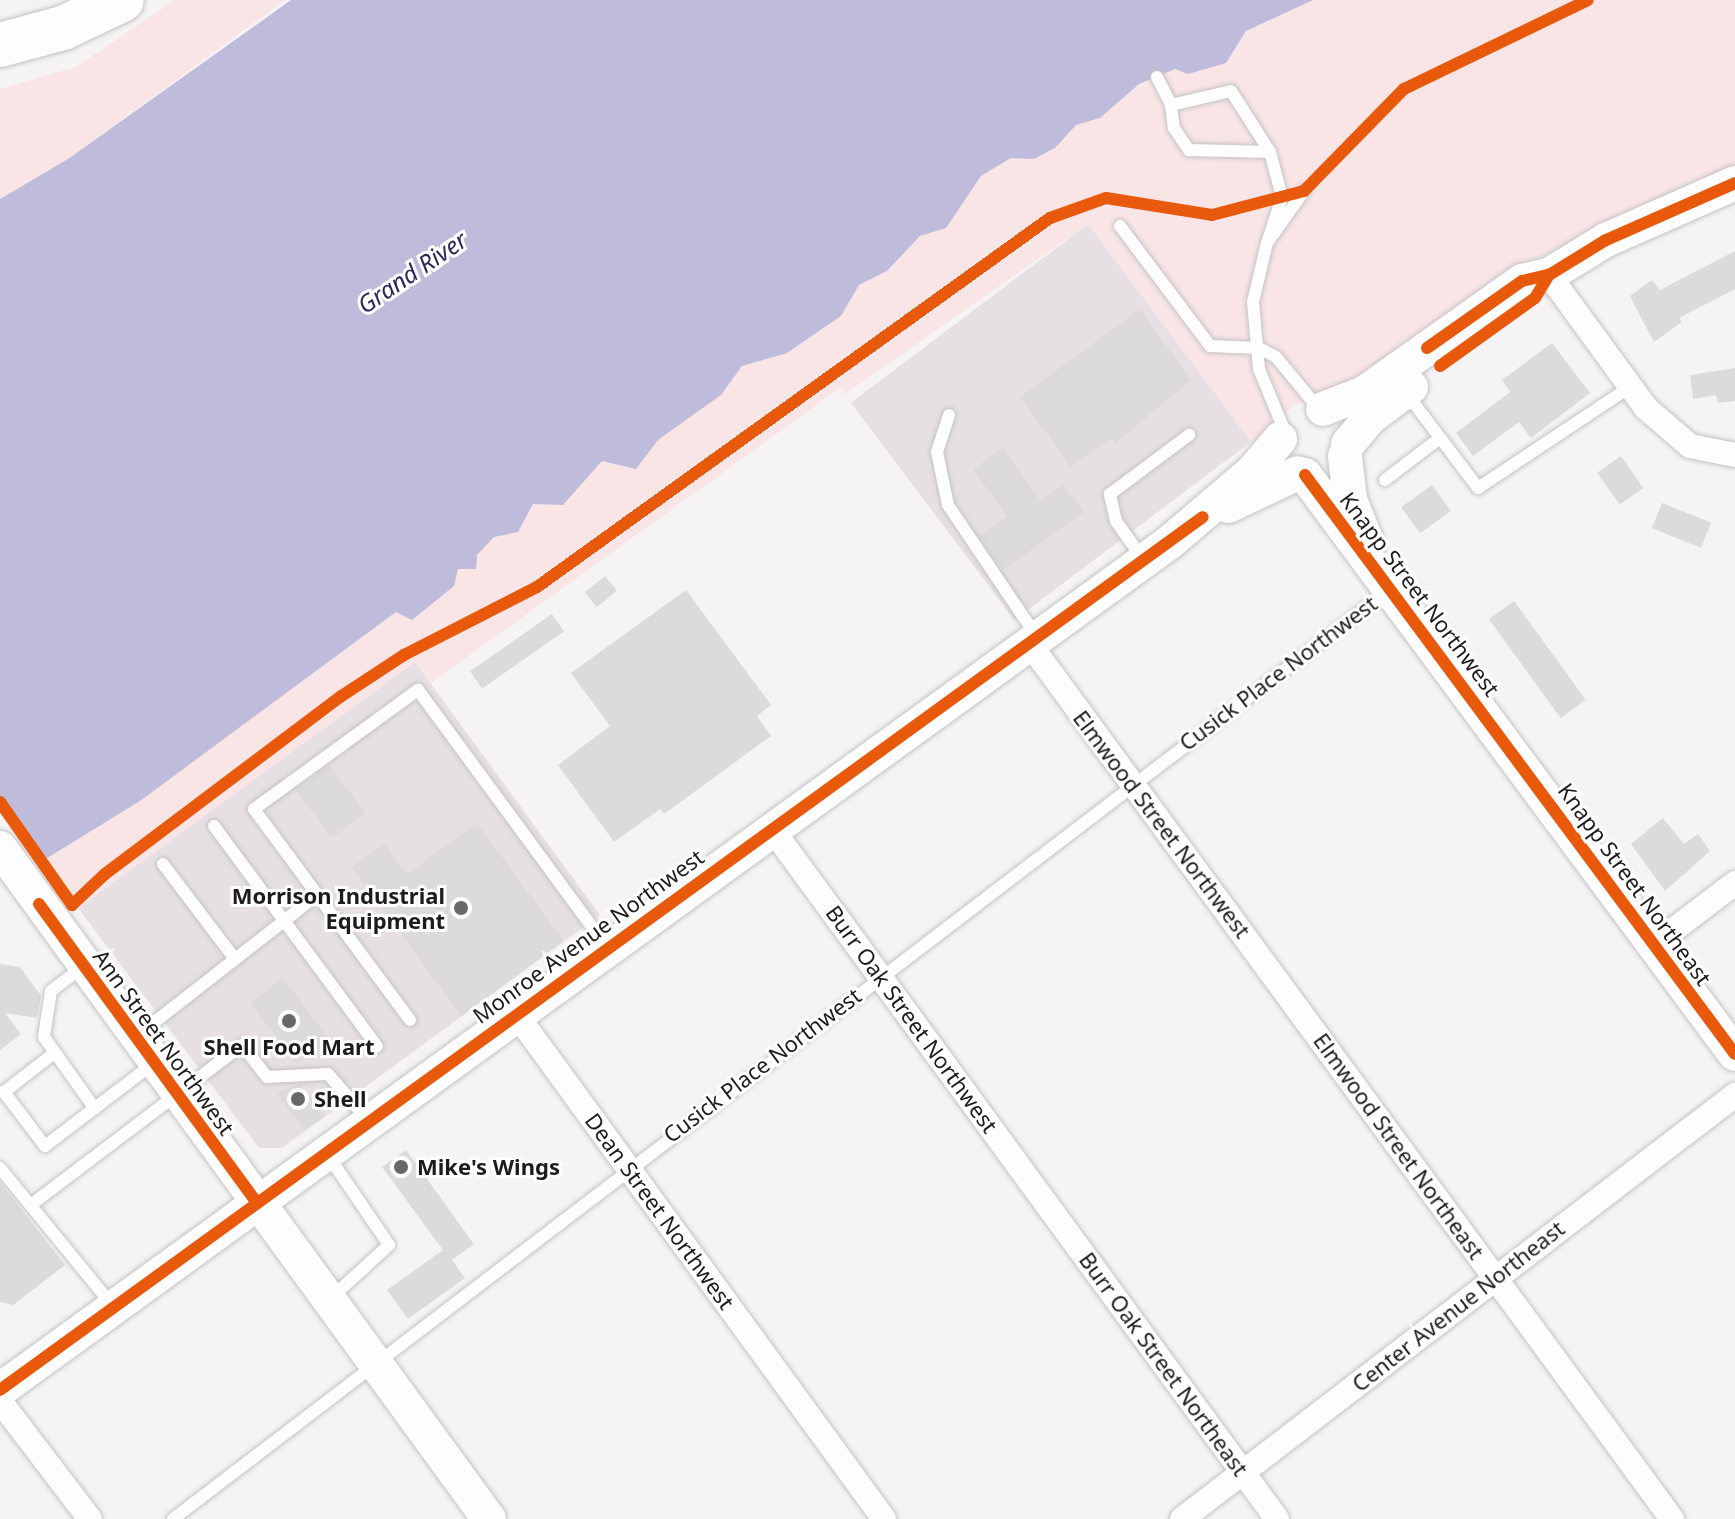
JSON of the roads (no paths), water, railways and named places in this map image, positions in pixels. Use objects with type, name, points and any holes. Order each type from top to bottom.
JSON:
[{"type":"highway","points":[[0,14],[50,0]]},
{"type":"highway","points":[[0,45],[63,28],[122,0]]},
{"type":"main road","points":[[1398,382],[1321,409],[1301,410],[1281,433],[1284,459],[1302,474],[1324,475],[1398,382],[1522,281],[1549,275],[1606,240],[1735,183]]},
{"type":"main road","points":[[1321,409],[1344,427],[1346,450]]},
{"type":"main road","name":"Monroe Avenue Northwest","points":[[0,1390],[325,1151],[1203,517],[1281,433]]},
{"type":"main road","name":"Knapp Street Northwest","points":[[1346,450],[1350,500],[1384,574]]},
{"type":"main road","name":"Monroe Avenue Northwest","points":[[1203,517],[1302,474]]},
{"type":"main road","name":"Knapp Street Northwest","points":[[1302,474],[1384,574],[1503,738]]},
{"type":"main road","name":"Knapp Street Northeast","points":[[1503,738],[1735,1054]]},
{"type":"main road","name":"Ann Street Northwest","points":[[0,848],[489,1519]]},
{"type":"street","points":[[1549,275],[1630,387],[1690,446],[1735,455]]},
{"type":"street","name":"Elmwood Street Northwest","points":[[1033,640],[1132,784],[1297,1005]]},
{"type":"street","name":"Burr Oak Street Northwest","points":[[772,829],[1051,1209]]},
{"type":"street","points":[[1655,944],[1735,883]]},
{"type":"street","name":"Elmwood Street Northeast","points":[[1297,1005],[1672,1519]]},
{"type":"street","name":"Dean Street Northwest","points":[[516,1014],[884,1519]]},
{"type":"street","name":"Center Avenue Northeast","points":[[1182,1519],[1735,1095]]},
{"type":"street","name":"Burr Oak Street Northeast","points":[[1051,1209],[1277,1519]]},
{"type":"street","points":[[0,1401],[90,1519]]},
{"type":"lane","points":[[1157,77],[1171,105],[1174,128],[1189,150],[1270,152]]},
{"type":"lane","points":[[1171,105],[1231,91],[1270,152],[1282,197],[1253,302],[1259,369],[1281,433]]},
{"type":"lane","points":[[1267,243],[1304,191]]},
{"type":"lane","points":[[1120,226],[1210,346],[1259,348],[1276,357],[1321,409]]},
{"type":"lane","points":[[1398,382],[1478,488],[1630,387]]},
{"type":"lane","points":[[949,415],[937,452],[948,505],[1033,640]]},
{"type":"lane","points":[[1143,560],[1116,521],[1110,494],[1189,435]]},
{"type":"lane","points":[[1385,480],[1440,438]]},
{"type":"lane","name":"Cusick Place Northwest","points":[[173,1519],[375,1360],[1132,784],[1384,574]]},
{"type":"lane","points":[[410,1020],[254,809],[418,690],[607,947]]},
{"type":"lane","points":[[214,826],[377,1046]]},
{"type":"lane","points":[[163,864],[234,958]]},
{"type":"lane","points":[[53,1054],[4,1092],[45,1146],[95,1109],[145,1050],[234,958],[317,895]]},
{"type":"lane","points":[[84,966],[49,994],[44,1037],[53,1054],[95,1109]]},
{"type":"lane","points":[[32,1204],[242,1045],[267,1077],[328,1074],[368,1120]]},
{"type":"lane","points":[[325,1151],[389,1245],[329,1299]]},
{"type":"lane","points":[[0,1168],[114,1309]]},
{"type":"water","name":"Grand River","points":[[291,0],[1313,0],[1246,31],[1226,63],[1188,74],[1175,69],[1139,84],[1100,118],[1076,125],[1055,148],[1034,159],[1011,158],[981,176],[946,228],[920,236],[887,271],[859,285],[841,316],[787,353],[742,366],[721,395],[658,440],[636,469],[602,461],[563,505],[533,504],[518,532],[494,537],[477,555],[476,569],[458,569],[454,586],[412,620],[396,612],[140,801],[0,887],[0,199],[68,159]]},
{"type":"place","name":"Morrison Industrial Equipment","points":[[461,908]]},
{"type":"place","name":"Shell Food Mart","points":[[289,1021]]},
{"type":"place","name":"Shell","points":[[298,1099]]},
{"type":"place","name":"Mike's Wings","points":[[401,1167]]}]
